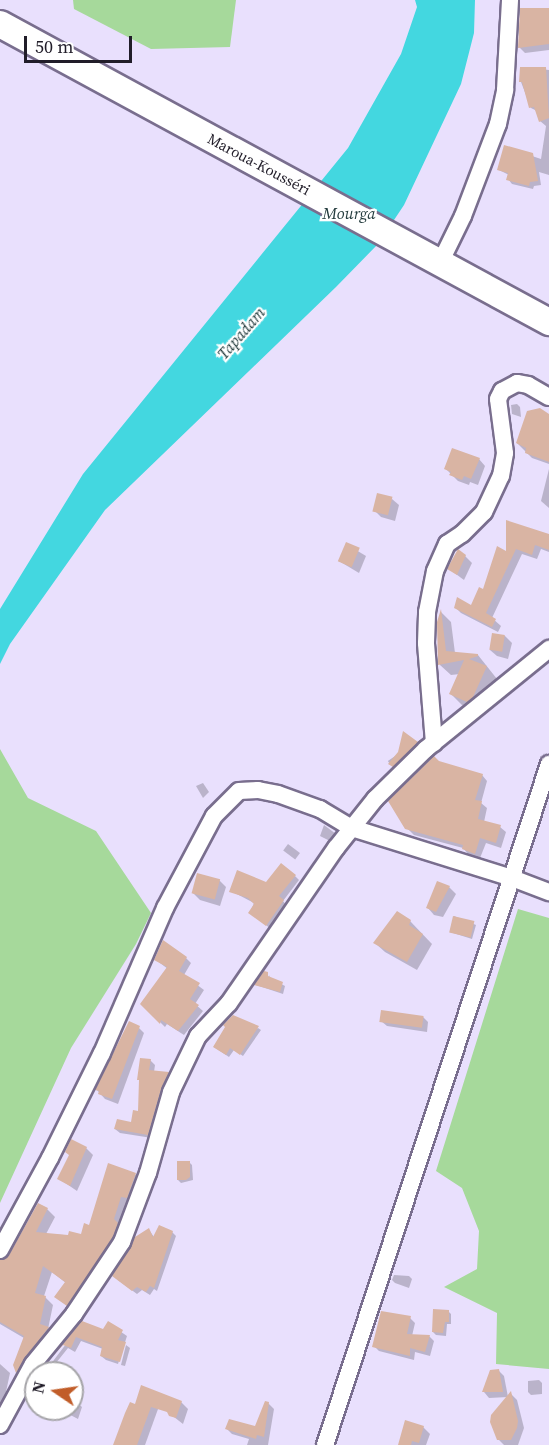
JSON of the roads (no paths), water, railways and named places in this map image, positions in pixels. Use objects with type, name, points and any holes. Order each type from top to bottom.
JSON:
[{"type":"highway","name":"Maroua-Kousséri","points":[[0,24],[549,322]]},
{"type":"street","points":[[440,263],[463,216],[498,124],[505,90],[510,0]]},
{"type":"street","points":[[434,743],[426,643],[427,612],[435,572],[447,544],[462,534],[484,512],[501,476],[505,453],[498,399],[502,391],[517,383],[528,385],[549,397]]},
{"type":"street","points":[[0,1425],[33,1365],[74,1314],[122,1242],[148,1173],[171,1092],[198,1036],[229,1003],[274,935],[352,828],[383,790],[434,743],[549,649]]},
{"type":"street","points":[[325,1445],[549,764]]},
{"type":"street","points":[[0,1250],[66,1127],[102,1053],[165,908],[214,816],[239,791],[258,790],[320,809],[352,828],[512,878],[549,892]]},
{"type":"water","name":"Mourga","points":[[415,0],[475,0],[474,33],[461,84],[404,205],[378,244],[336,287],[105,510],[10,644],[0,664],[0,609],[83,474],[348,148],[401,54],[417,7]]},
{"type":"water label","name":"Tapadam","points":[[241,333]]}]
